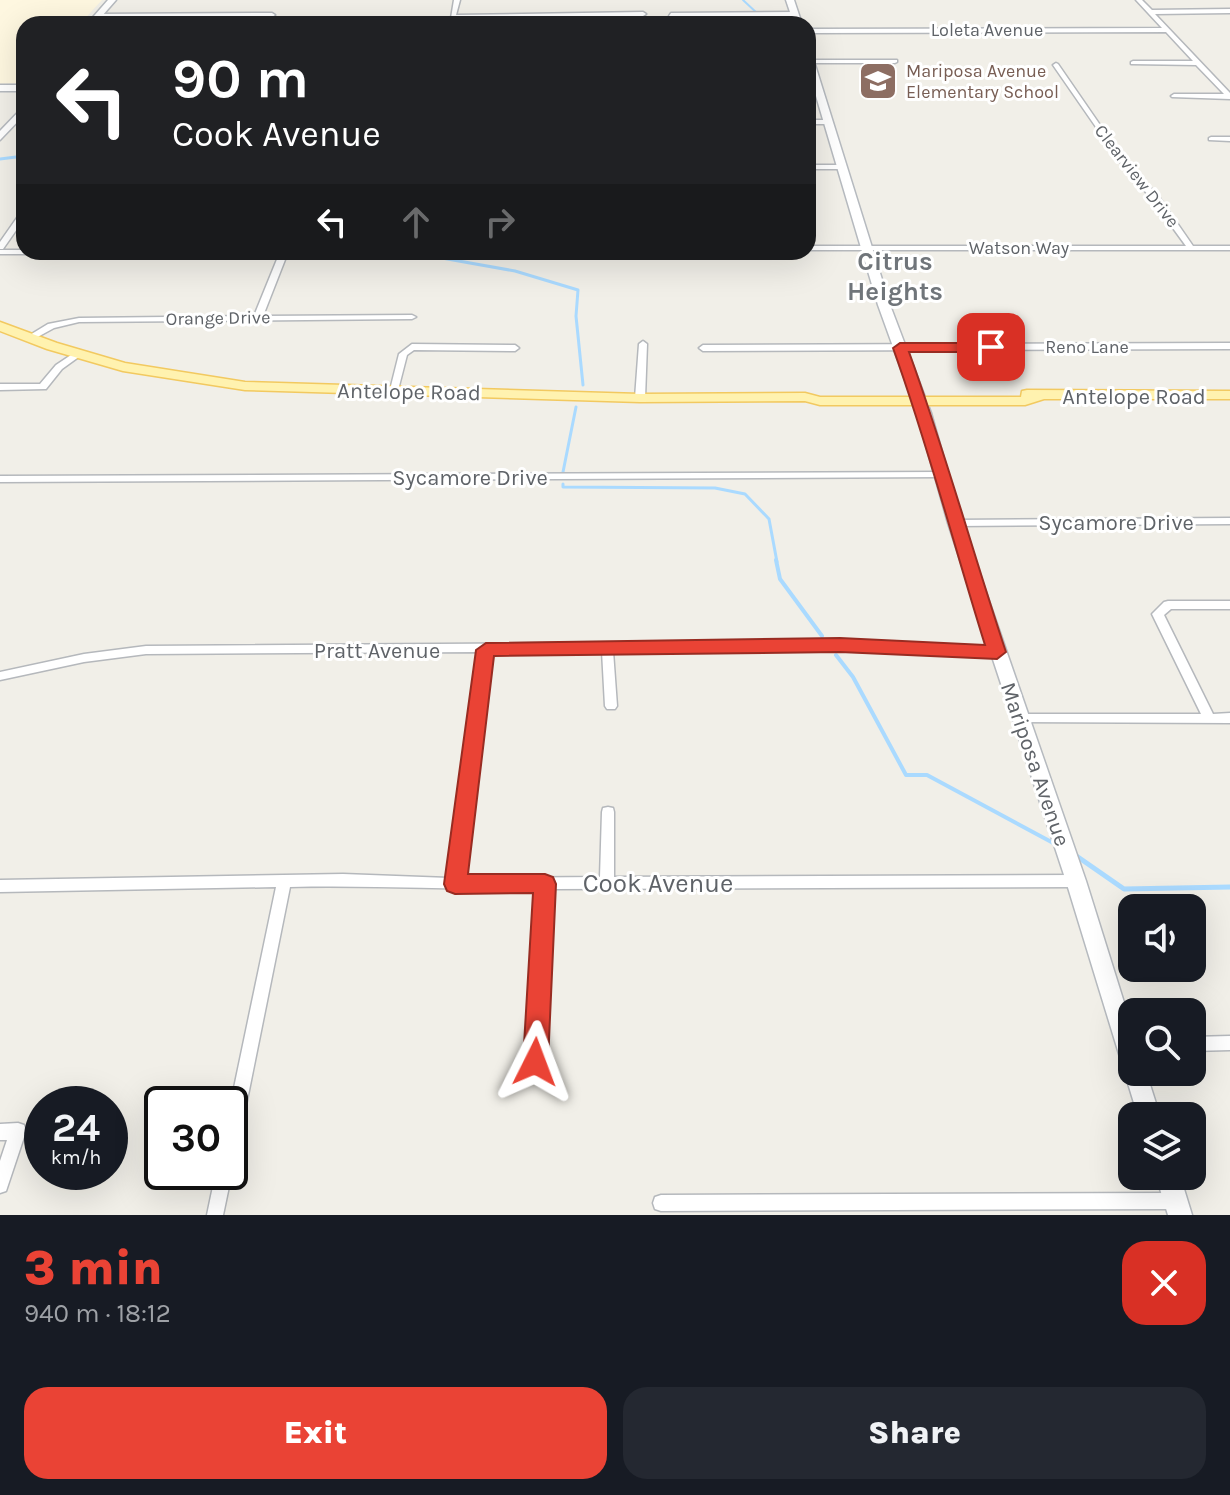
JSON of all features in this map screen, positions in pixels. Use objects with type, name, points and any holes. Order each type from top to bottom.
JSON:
[{"type":"main road","name":"Antelope Road","points":[[0,326],[16,330],[25,337]]},
{"type":"main road","name":"Antelope Road","points":[[0,334],[25,337],[150,373],[214,384],[277,389],[640,398],[805,397],[820,401],[918,397],[1025,401],[1038,396],[1230,395]]},
{"type":"street","points":[[98,16],[112,0]]},
{"type":"street","points":[[671,15],[794,14],[790,0]]},
{"type":"street","points":[[1139,0],[1229,96]]},
{"type":"street","points":[[1150,12],[1230,11]]},
{"type":"street","points":[[560,16],[643,14]]},
{"type":"street","points":[[98,16],[272,15]]},
{"type":"street","name":"Loleta Avenue","points":[[816,31],[1166,30]]},
{"type":"street","points":[[816,59],[895,61]]},
{"type":"street","points":[[1133,63],[1198,63]]},
{"type":"street","name":"Clearview Drive","points":[[1056,65],[1127,168],[1154,196],[1191,248]]},
{"type":"street","name":"Mariposa Avenue","points":[[816,81],[918,397],[955,523],[1118,1012]]},
{"type":"street","points":[[1174,96],[1229,96]]},
{"type":"street","points":[[0,124],[16,105]]},
{"type":"street","points":[[0,137],[16,118]]},
{"type":"street","points":[[816,122],[829,122]]},
{"type":"street","points":[[1211,139],[1230,139]]},
{"type":"street","points":[[816,167],[843,167]]},
{"type":"street","points":[[0,250],[16,226]]},
{"type":"street","name":"Watson Way","points":[[816,248],[1230,248]]},
{"type":"street","points":[[258,317],[281,260]]},
{"type":"street","name":"Orange Drive","points":[[25,337],[70,321],[412,317]]},
{"type":"street","points":[[640,398],[643,344]]},
{"type":"street","name":"Reno Lane","points":[[703,348],[1230,346]]},
{"type":"street","points":[[394,390],[403,354],[412,347],[515,348]]},
{"type":"street","points":[[0,387],[43,387],[59,367],[77,354]]},
{"type":"street","name":"Sycamore Drive","points":[[0,479],[941,475]]},
{"type":"street","name":"Sycamore Drive","points":[[955,523],[1230,521]]},
{"type":"street","points":[[1209,718],[1158,614],[1168,605],[1230,605]]},
{"type":"street","name":"Pratt Avenue","points":[[0,676],[134,651],[840,645],[997,652]]},
{"type":"street","points":[[607,647],[611,706]]},
{"type":"street","points":[[455,884],[486,650]]},
{"type":"street","points":[[1019,719],[1230,718]]},
{"type":"street","points":[[607,883],[608,812]]},
{"type":"street","name":"Cook Avenue","points":[[0,886],[343,880],[545,884],[1074,875]]},
{"type":"street","points":[[242,1086],[284,883]]},
{"type":"street","points":[[535,1062],[545,884]]},
{"type":"street","points":[[1206,1044],[1230,1043]]},
{"type":"street","points":[[0,1132],[18,1131],[0,1185]]},
{"type":"street","points":[[215,1215],[220,1190]]},
{"type":"street","points":[[661,1203],[1178,1208]]},
{"type":"shaded area","points":[[0,0],[102,0],[87,16],[16,16],[16,83],[0,84]]},
{"type":"waterway","points":[[743,0],[757,16]]},
{"type":"waterway","points":[[0,159],[16,157]]},
{"type":"waterway","points":[[453,260],[515,271],[578,290],[576,316],[583,385]]},
{"type":"waterway","points":[[563,472],[576,407]]},
{"type":"waterway","points":[[563,484],[563,487],[715,488],[745,494],[769,519],[777,562]]},
{"type":"waterway","points":[[776,560],[780,579],[822,636]]},
{"type":"waterway","points":[[836,655],[853,677],[906,775],[927,775],[1057,845]]},
{"type":"waterway","points":[[1075,855],[1124,889],[1230,887]]},
{"type":"place","name":"Mariposa Avenue Elementary School","points":[[878,81]]},
{"type":"district","name":"Citrus Heights","points":[[895,276]]},
{"type":"route","points":[[535,1062],[545,884],[455,884],[486,650],[840,645],[997,652],[955,523],[924,413],[900,348],[991,347]]}]
